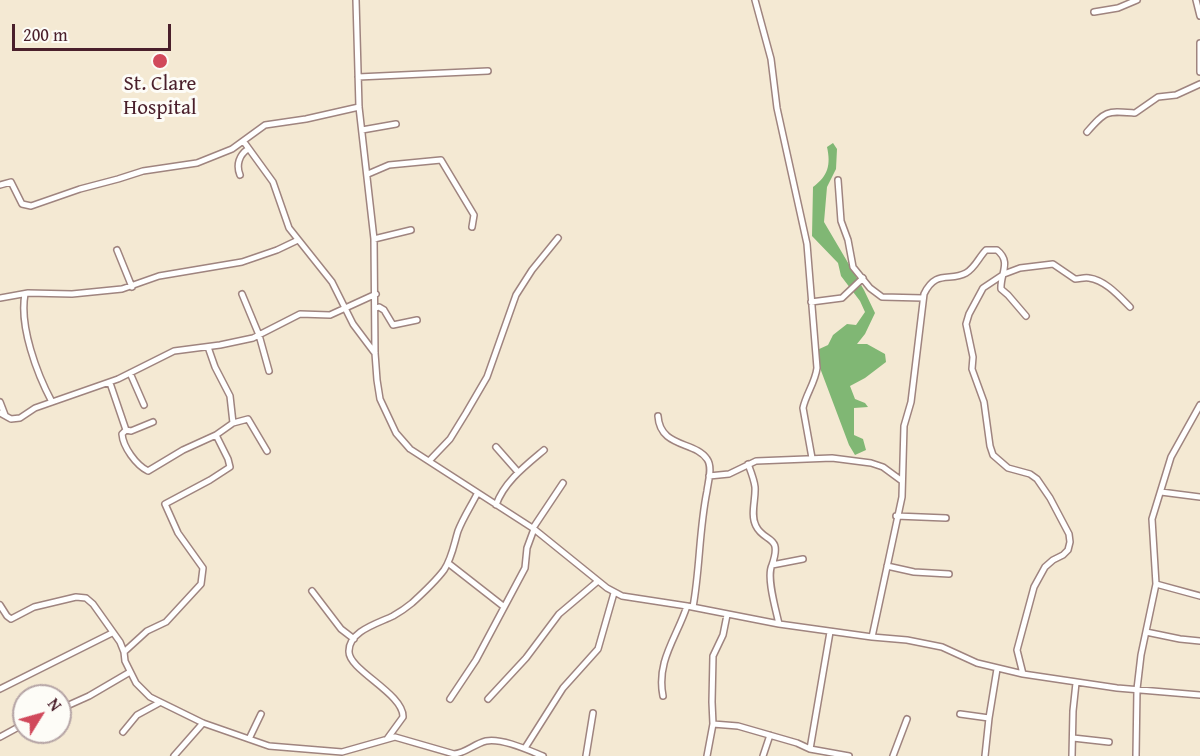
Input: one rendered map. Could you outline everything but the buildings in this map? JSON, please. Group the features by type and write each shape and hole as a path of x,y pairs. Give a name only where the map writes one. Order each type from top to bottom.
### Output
{"street":[{"path":"356,0 359,107 374,239 375,353 380,399 396,433 410,448 477,494 534,529 598,581 622,596 830,632 907,640 942,647 977,663 1023,674 1076,683 1200,695"},
{"path":"755,0 771,59 777,108 807,244 817,368 813,385 804,401 803,408 812,458"},
{"path":"1094,12 1118,8 1137,0"},
{"path":"1196,0 1200,16"},
{"path":"1200,43 1200,72"},
{"path":"358,77 488,71"},
{"path":"1087,132 1105,114 1113,111 1135,113 1158,97 1176,95 1200,84"},
{"path":"0,185 11,182 22,204 31,206 142,171 197,163 232,149 266,125 359,107"},
{"path":"362,130 396,124"},
{"path":"244,142 273,182 290,228 332,282 353,324 375,353"},
{"path":"240,176 238,170 240,159 248,149"},
{"path":"368,174 389,165 441,160 474,215 472,227"},
{"path":"838,180 841,221 848,240 853,267 874,293 882,297 922,298"},
{"path":"374,239 411,230"},
{"path":"429,461 450,439 487,377 516,295 532,270 558,238"},
{"path":"0,298 25,294 72,294 114,290 159,276 243,262 298,240"},
{"path":"117,250 132,286"},
{"path":"872,638 896,516 902,497 904,426 911,402 922,298 934,280 968,272 986,250 997,250 1003,255 1005,266 1001,289 1026,316"},
{"path":"1023,674 1017,651 1034,587 1045,567 1068,550 1069,534 1037,479 1030,474 1003,465 993,455 984,402 972,369 973,357 966,324 983,288 1004,274 1020,268 1053,264 1075,279 1086,277 1098,280 1130,307"},
{"path":"811,302 842,298 863,278"},
{"path":"25,294 24,311 31,348 40,377 52,402"},
{"path":"242,294 259,336 268,371"},
{"path":"0,402 3,414 11,419 20,418 34,408 110,383 174,351 208,347 259,336 300,314 330,315 376,294"},
{"path":"376,308 384,310 393,325 417,320"},
{"path":"208,347 215,368 230,396 233,423"},
{"path":"130,373 144,405"},
{"path":"110,383 126,430"},
{"path":"1136,756 1137,689 1156,584 1156,564 1151,530 1153,512 1171,457 1200,405"},
{"path":"658,416 658,424 665,435 706,457 710,463 710,476 700,525 690,606 662,667 660,679 663,696"},
{"path":"126,430 122,434 123,441 139,465 148,471 183,450 216,435 233,423 248,419 267,451"},
{"path":"126,430 131,431 153,422"},
{"path":"124,652 147,631 166,622 201,584 202,568 178,533 165,504 230,467 216,435"},
{"path":"496,447 518,472"},
{"path":"496,505 501,494 518,472 544,450"},
{"path":"710,476 729,474 762,460 839,458 883,467 902,482"},
{"path":"748,464 754,481 755,525 774,545 776,554 770,570 770,578 779,624"},
{"path":"450,699 476,660 525,568 527,548 534,529 563,483"},
{"path":"1161,492 1200,497"},
{"path":"387,739 403,714 402,709 383,687 354,663 348,653 349,649 354,639 370,625 406,608 434,582 448,563 458,530 477,494"},
{"path":"896,516 946,518"},
{"path":"772,565 803,559"},
{"path":"448,563 503,606"},
{"path":"887,566 915,572 949,574"},
{"path":"488,699 526,658 560,614 598,581"},
{"path":"1156,584 1200,596"},
{"path":"312,591 341,629 354,639"},
{"path":"525,748 563,688 598,649 614,593"},
{"path":"0,605 11,618 34,607 76,597 86,598 93,604 124,652 130,672 142,690 159,703 203,723 249,739 280,747 342,752 387,739 402,738 461,755 477,744 492,741 525,748 534,754 543,756"},
{"path":"706,756 713,724 713,656 723,635 728,615"},
{"path":"810,749 830,632"},
{"path":"1146,632 1200,641"},
{"path":"0,689 112,633"},
{"path":"985,756 988,718 998,669"},
{"path":"72,703 112,684 130,672"},
{"path":"1072,756 1076,683"},
{"path":"123,732 137,715 159,703"},
{"path":"586,756 593,712"},
{"path":"249,739 261,714"},
{"path":"960,714 988,718"},
{"path":"893,756 907,719"},
{"path":"174,756 203,723"},
{"path":"713,724 738,726 810,749 849,756"},
{"path":"763,756 770,735"},
{"path":"1073,738 1109,742"}],"green space":[{"path":"833,143 837,149 836,169 827,187 824,222 875,313 865,334 857,344 867,344 885,354 886,362 850,386 855,399 865,403 868,407 854,408 854,435 863,439 866,450 855,455 849,445 817,360 817,350 828,345 833,335 847,324 856,325 865,312 860,301 841,276 838,263 812,236 813,187 822,179 827,170 829,159 827,147"}],"place":[{"name":"St. Clare Hospital","path":"160,61"}]}
